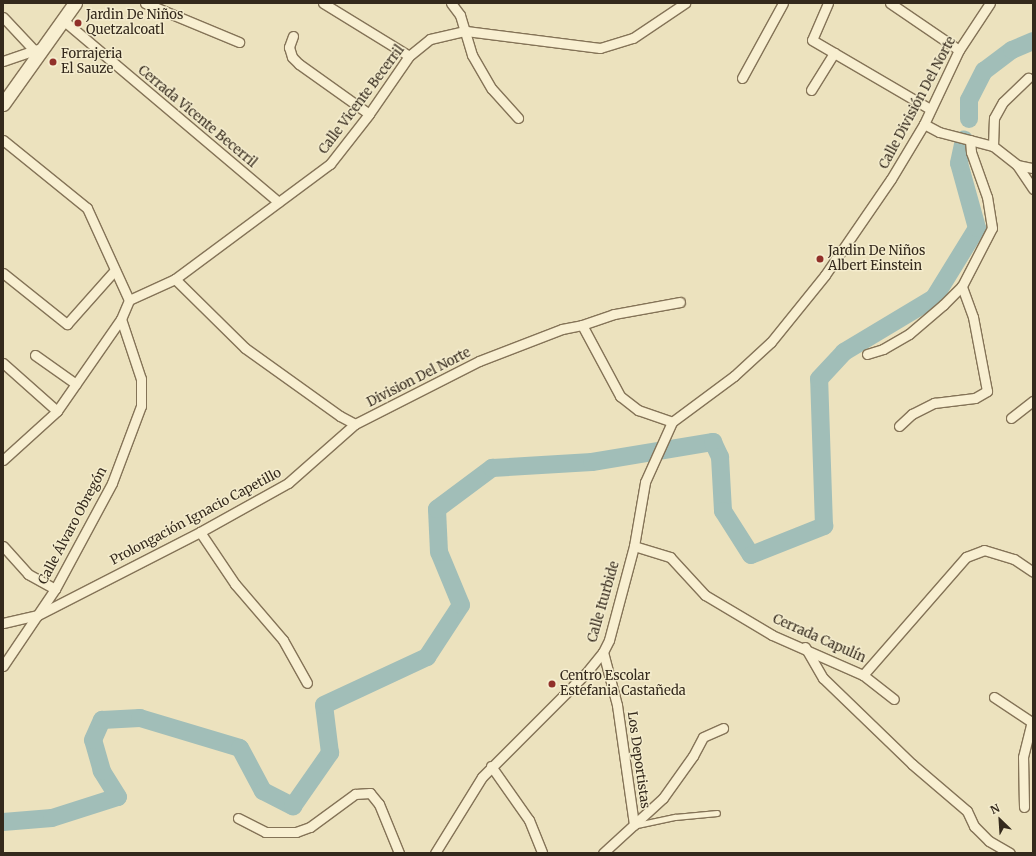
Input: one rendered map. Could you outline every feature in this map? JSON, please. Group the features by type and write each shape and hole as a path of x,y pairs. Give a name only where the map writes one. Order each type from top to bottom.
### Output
{"main road":[{"path":"3,104 38,49 63,20 75,3"}],"street":[{"path":"145,3 239,42"},
{"path":"323,3 409,56"},
{"path":"452,3 460,15 466,30 472,55 492,89 518,118"},
{"name":"Calle Vicente Becerril","path":"175,279 330,164 369,114 409,56 430,39 466,30 600,48 634,38 684,3"},
{"path":"742,78 783,3"},
{"path":"828,3 812,40 930,109"},
{"path":"890,3 959,50"},
{"name":"Calle División Del Norte","path":"670,425 734,376 770,342 825,275 892,179 924,124 959,50 990,3"},
{"path":"3,17 38,49 3,61"},
{"name":"Cerrada Vicente Becerril","path":"63,20 278,202"},
{"path":"294,36 290,46 292,57 299,64 369,114"},
{"path":"811,90 834,54"},
{"path":"993,146 994,118 1003,102 1028,78"},
{"path":"924,124 939,132 993,146 1017,165 1033,189"},
{"path":"3,140 87,208 114,271 129,300"},
{"path":"867,354 883,349 909,334 962,286 992,228 987,197 971,152 970,140"},
{"path":"1017,165 1033,168"},
{"path":"3,273 67,324 114,271"},
{"path":"3,460 57,411 121,319 129,300 175,279 245,348 340,416 355,424"},
{"path":"899,426 912,414 934,403 975,398 987,391 973,316 962,286"},
{"name":"Division Del Norte","path":"355,424 479,361 562,329 582,326 614,314 680,302"},
{"name":"Calle Álvaro Obregón","path":"3,666 55,589 112,483 141,406 140,379 121,319"},
{"path":"582,326 620,396 638,410 670,425"},
{"path":"35,355 76,384"},
{"path":"3,363 57,411"},
{"path":"1010,418 1033,401"},
{"name":"Prolongación Ignacio Capetillo","path":"38,615 200,532 288,483 355,424"},
{"name":"Calle Iturbide","path":"434,853 474,787 491,766 586,673 603,652 609,640 634,546 650,466 670,425"},
{"path":"200,532 235,584 283,640 307,683"},
{"path":"3,546 28,574 55,589"},
{"name":"Cerrada Capulín","path":"634,546 670,557 705,595 772,634 805,647 863,675 966,557 984,550 1014,559 1033,572"},
{"path":"3,623 38,615"},
{"path":"805,647 823,678 912,764 967,811 974,826 989,841 1010,853"},
{"name":"Los Deportistas","path":"603,652 617,705 634,825"},
{"path":"863,675 894,700"},
{"path":"994,697 1033,722 1025,741 1023,757 1024,807"},
{"path":"603,853 663,798 693,756 703,737 723,728"},
{"path":"491,766 529,820 542,853"},
{"path":"238,818 265,832 296,832 310,827 355,794 370,793 379,804 399,853"}],"lane":[{"path":"634,825 675,817 717,813"}],"waterway":[{"path":"969,119 969,100 984,71 1012,50 1033,41"},
{"path":"3,822 52,818 118,797 102,771 93,740 102,720 140,718 240,748 263,791 293,806 330,753 324,705 427,657 461,605 439,552 437,509 492,468 592,462 713,442 720,457 723,511 751,555 824,526 819,379 844,352 934,298 977,228 959,163 964,140"}],"place":[{"name":"Jardin De Niños Quetzalcoatl","path":"78,23"},
{"name":"Forrajeria El Sauze","path":"53,62"},
{"name":"Jardin De Niños Albert Einstein","path":"820,259"},
{"name":"Centro Escolar Estefania Castañeda","path":"552,684"}]}
